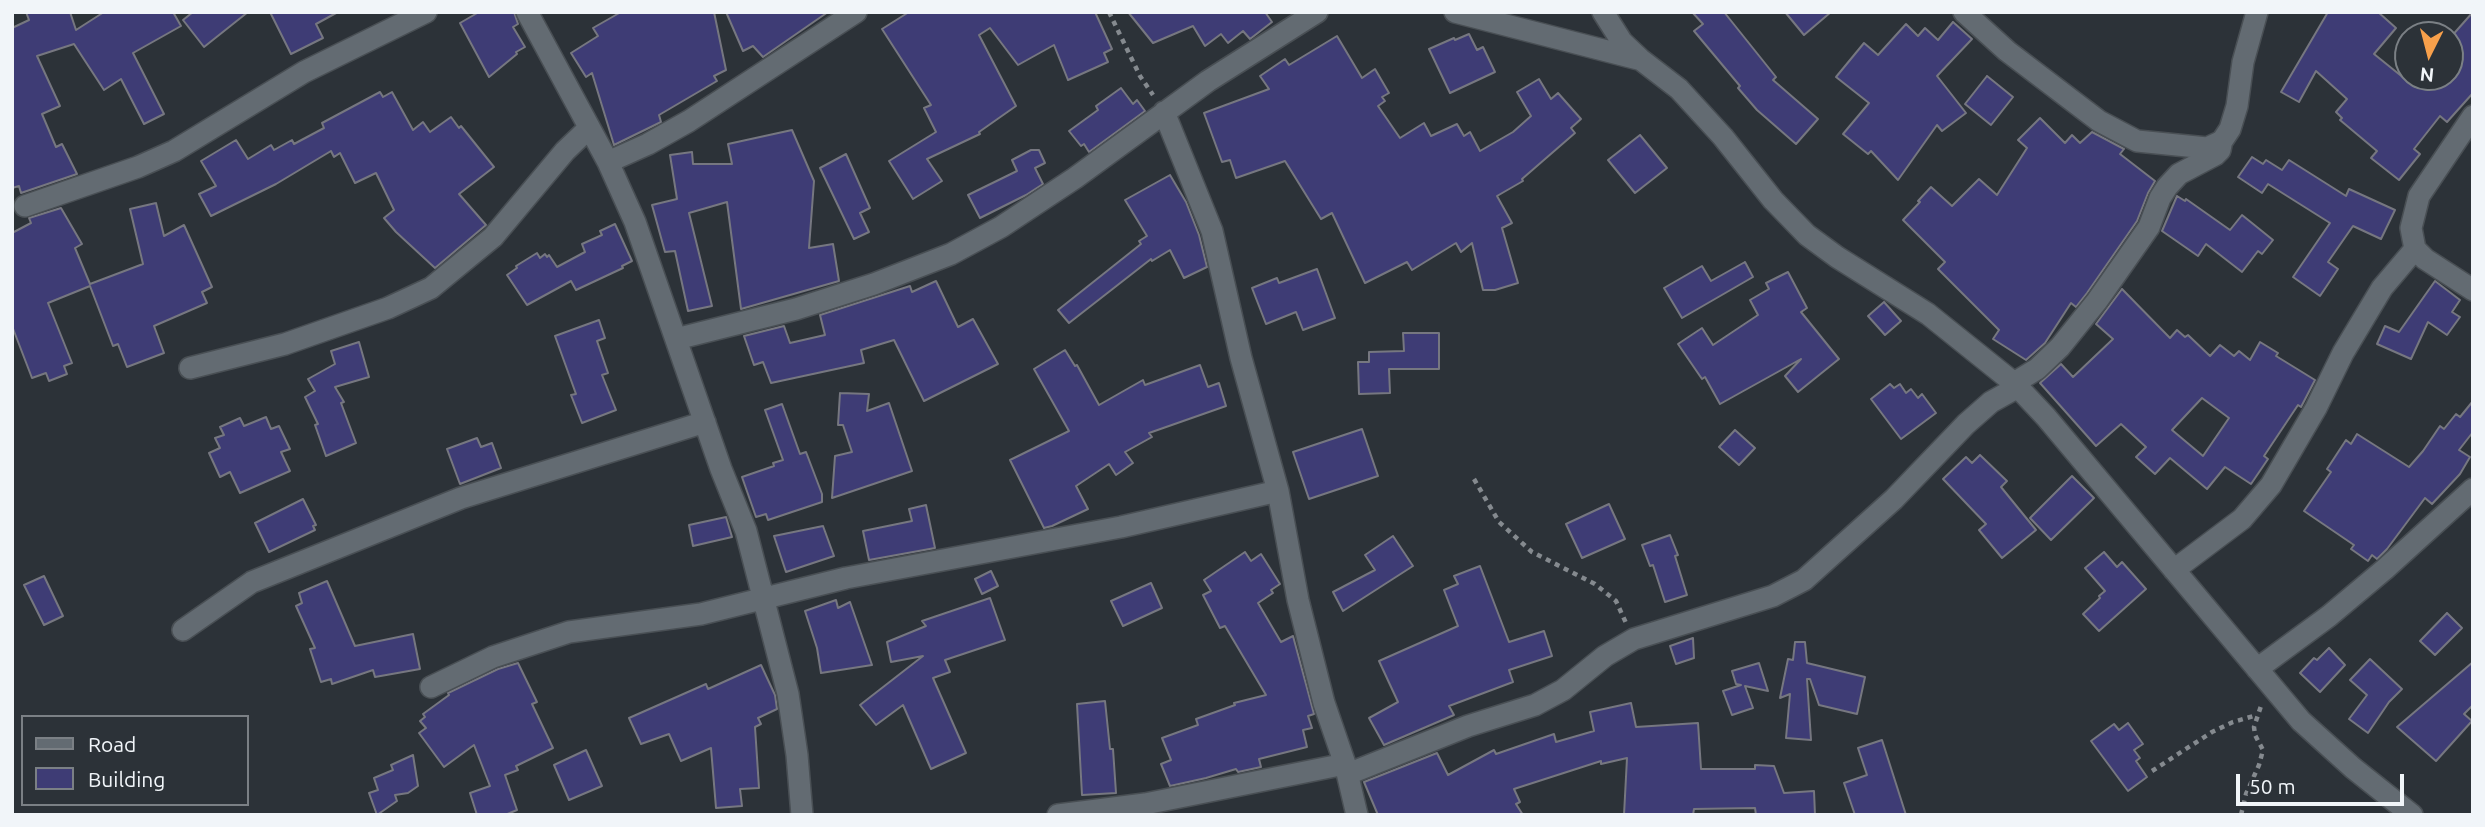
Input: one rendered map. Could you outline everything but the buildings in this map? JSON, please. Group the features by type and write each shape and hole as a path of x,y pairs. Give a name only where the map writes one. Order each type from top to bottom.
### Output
{"street":[{"path":"25,206 138,167 174,151 304,72 426,12"},
{"path":"527,12 608,162 635,222 721,470 746,531 788,694 802,815"},
{"path":"608,162 689,121 856,12"},
{"path":"676,339 796,309 874,284 951,254 1001,227 1075,178 1208,81 1317,12"},
{"path":"1455,12 1640,60"},
{"path":"1603,12 1622,42 1640,60 1679,89 1723,137 1780,208 1807,235 1928,314 2016,385 2301,722 2412,815"},
{"path":"1964,12 2007,51 2099,121 2137,141 2207,148 2222,141"},
{"path":"1058,815 1144,804 1347,769 1535,705 1563,690 1605,656 1634,639 1773,596 1804,580 1894,499 1966,424 2037,369 2060,347 2149,227 2167,187 2179,174 2220,150 2237,106 2243,62 2257,12"},
{"path":"1164,112 1212,231 1241,358 1278,491 1298,600 1324,703 1347,769 1357,815"},
{"path":"2473,116 2419,196 2411,228 2415,249 2425,259 2473,290"},
{"path":"190,368 285,344 388,308 431,288 493,237 565,151 588,129"},
{"path":"2174,570 2242,519 2271,485 2382,288 2415,249"},
{"path":"183,630 252,582 461,498 705,422"},
{"path":"2263,677 2473,489"},
{"path":"431,687 493,657 569,632 701,614 764,597 934,560 1121,527 1278,491"}],"path":[{"path":"1109,12 1140,76 1164,112"},
{"path":"1474,479 1499,522 1532,552 1595,584 1616,601 1634,639"},
{"path":"2241,815 2263,750 2254,727 2263,677"},
{"path":"2152,771 2212,732 2233,722 2258,715"}]}
